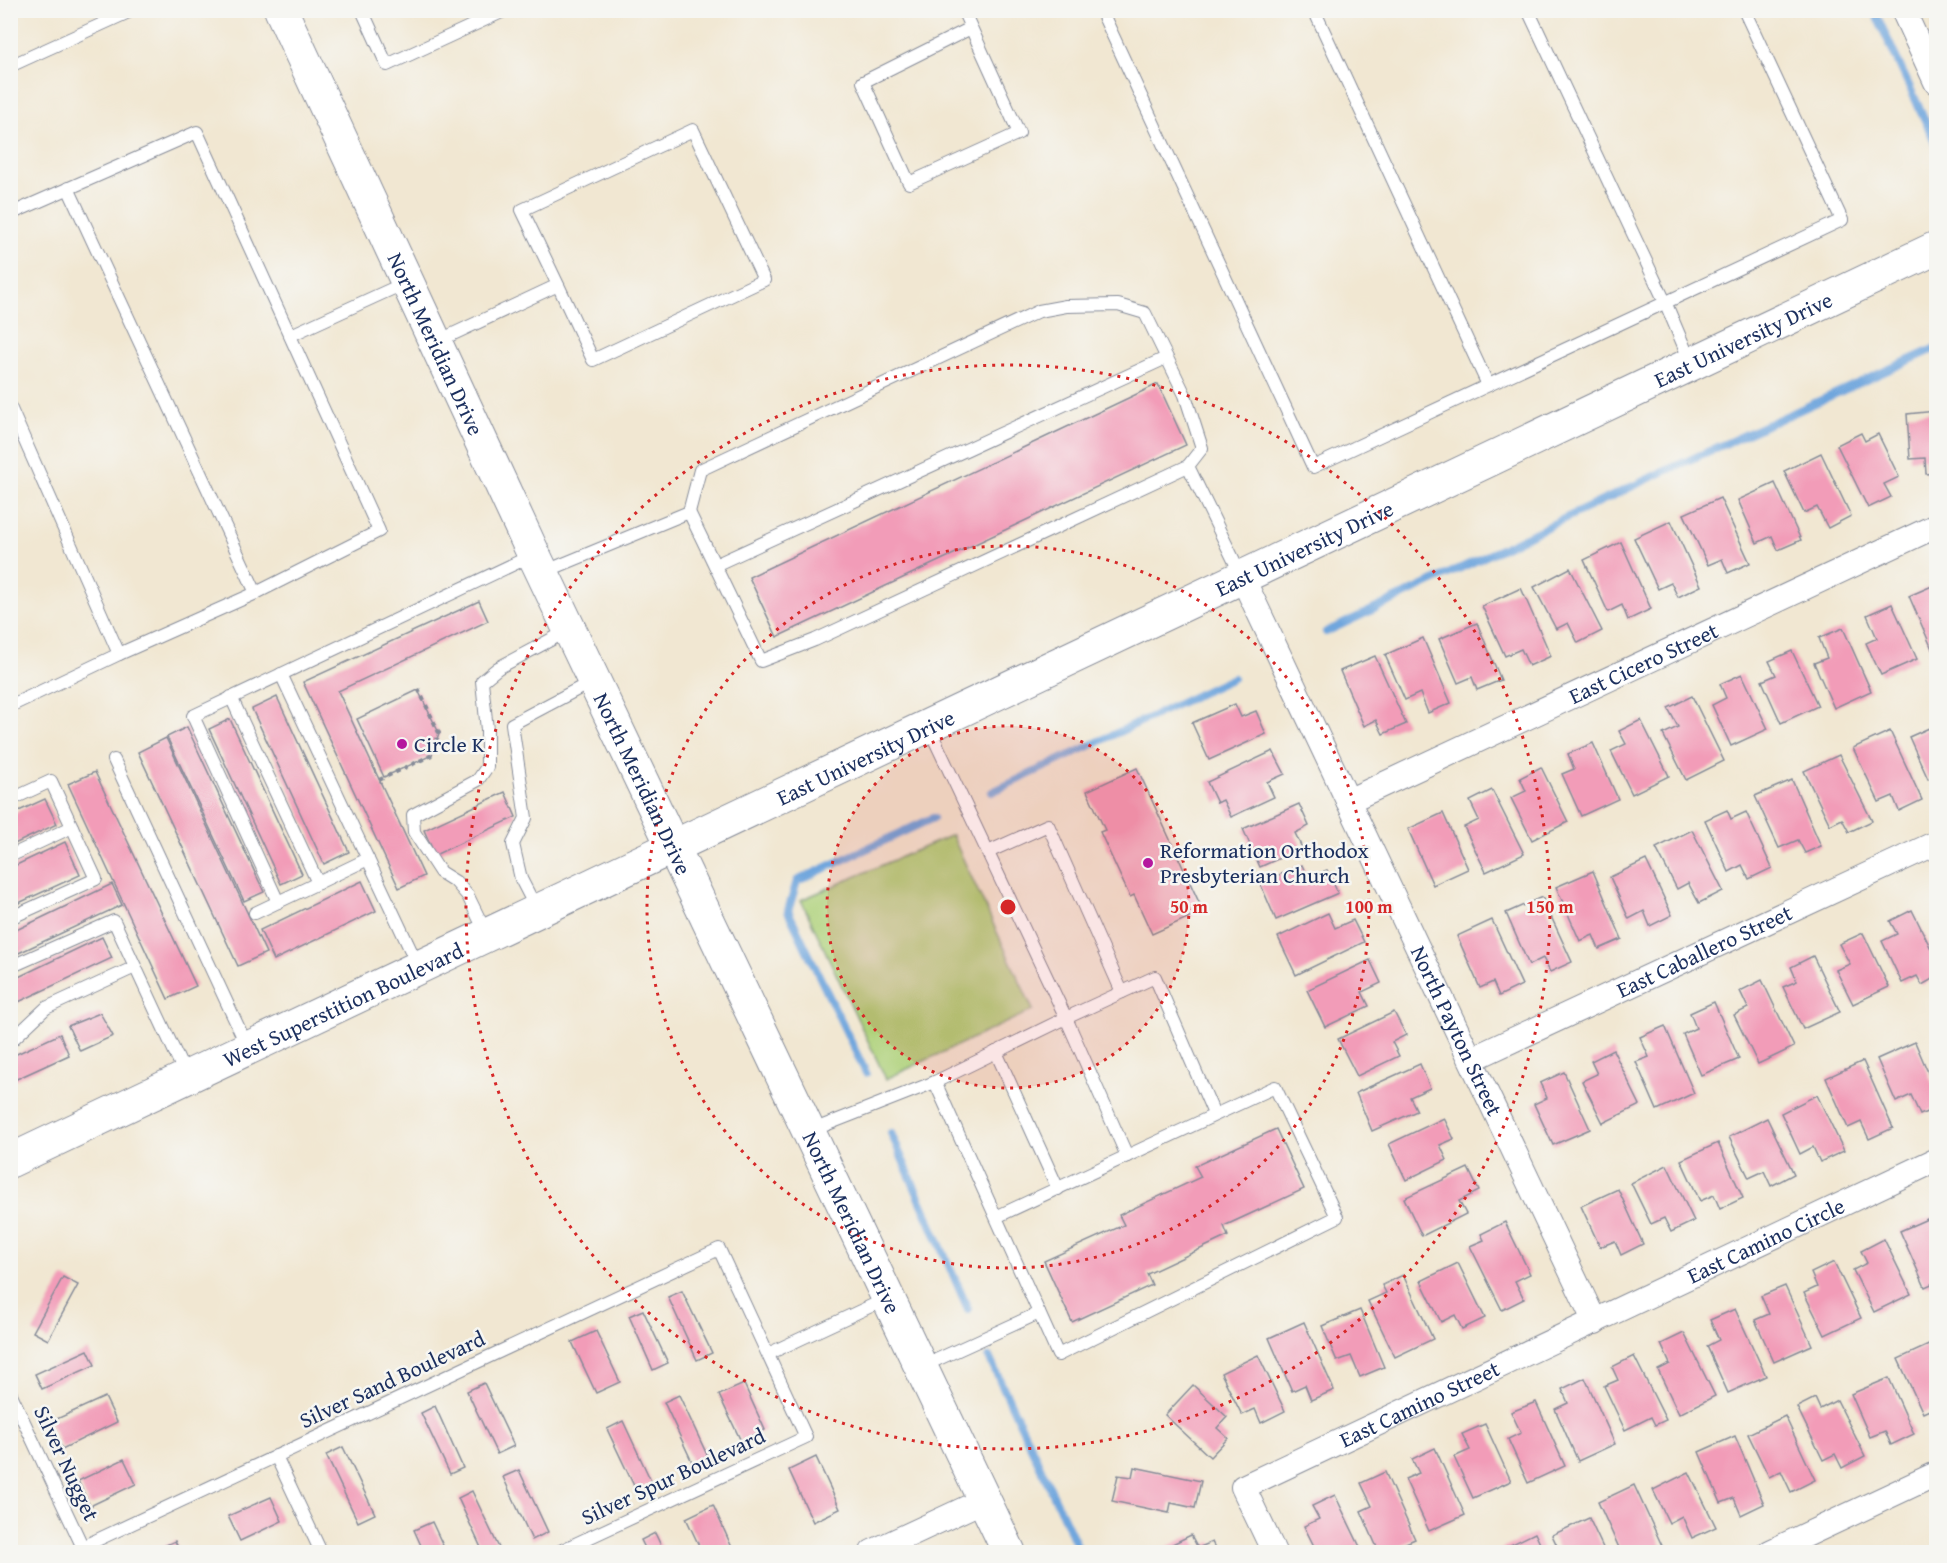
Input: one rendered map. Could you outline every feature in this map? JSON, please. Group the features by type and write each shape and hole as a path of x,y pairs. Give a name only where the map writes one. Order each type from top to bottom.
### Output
{"main road":[{"name":"North Meridian Drive","path":"281,10 538,563 1009,1552"},
{"name":"East University Drive","path":"675,848 1936,248"},
{"name":"West Superstition Boulevard","path":"10,1161 675,848"}],"street":[{"path":"1903,10 1936,82"},
{"name":"East Cicero Street","path":"1348,801 1936,526"},
{"name":"North Payton Street","path":"1242,577 1595,1322"},
{"name":"East Caballero Street","path":"1472,1059 1936,843"},
{"name":"East Camino Circle","path":"1595,1322 1936,1160"},
{"name":"East Camino Street","path":"1274,1552 1243,1487 1595,1322"},
{"path":"1770,1552 1936,1474"},
{"path":"872,1552 984,1500"}],"lane":[{"path":"10,66 133,10"},
{"path":"362,10 387,65 506,10"},
{"path":"963,10 1019,133 909,183 863,82 971,28"},
{"path":"1101,10 1313,467 1842,220 1744,10"},
{"path":"1314,10 1488,385"},
{"path":"1528,10 1692,364"},
{"path":"693,130 764,280 593,360 558,285 522,210 693,130"},
{"path":"10,214 196,132 379,531 256,593 10,706"},
{"path":"68,188 256,593"},
{"path":"291,335 407,281"},
{"path":"435,342 558,285"},
{"path":"1118,305 1145,313 1185,395 1202,448 1188,466 815,640 761,661 688,512 700,470 1039,310 1066,306 1118,305"},
{"path":"715,565 1166,358"},
{"path":"10,407 119,654"},
{"path":"1188,466 1242,577"},
{"path":"278,902 193,716 281,674 538,563 688,512"},
{"path":"488,937 468,896 456,882 440,872 414,832 413,815 478,780 487,767 487,730 482,681 498,668 570,629"},
{"path":"281,674 419,969"},
{"path":"539,914 520,879 513,844 526,818 512,724 594,681"},
{"path":"231,698 318,883"},
{"path":"928,727 1066,1018 1127,1156"},
{"path":"114,760 249,1049"},
{"path":"10,800 51,781 96,879 10,918"},
{"path":"988,852 1048,825 1122,992"},
{"path":"10,856 72,827"},
{"path":"255,913 368,859"},
{"path":"10,967 114,921 187,1078"},
{"path":"10,1042 46,1008 135,968"},
{"path":"809,1131 935,1082 1155,977 1214,1114"},
{"path":"996,1052 1058,1189"},
{"path":"935,1082 1058,1355 1337,1217 1275,1087 996,1217"},
{"name":"Silver Sand Boulevard","path":"83,1550 276,1456 719,1249 768,1354"},
{"path":"768,1354 888,1298"},
{"path":"921,1367 1039,1313"},
{"name":"Silver Spur Boulevard","path":"558,1552 806,1437 768,1354"},
{"name":"Silver Nugget","path":"10,1392 83,1550"},
{"path":"276,1456 321,1552"}],"path":[{"path":"379,780 432,755 439,733 417,686"}],"green space":[{"path":"952,835 1033,1010 886,1079 801,900"}],"building":[{"path":"1158,384 1186,445 777,637 749,577"},
{"path":"1936,411 1936,473 1926,474 1925,458 1910,459 1907,414"},
{"path":"1861,433 1865,441 1878,434 1899,477 1884,484 1891,497 1868,508 1837,445"},
{"path":"1821,453 1851,516 1828,528 1817,507 1804,513 1784,471"},
{"path":"1775,483 1801,540 1778,550 1772,536 1757,543 1738,500"},
{"path":"1720,498 1750,563 1728,573 1722,559 1708,565 1684,514"},
{"path":"1671,521 1701,586 1678,597 1671,583 1658,589 1634,538"},
{"path":"1621,542 1651,609 1628,620 1622,605 1608,612 1584,560"},
{"path":"1570,568 1602,631 1578,643 1568,623 1556,629 1534,587"},
{"path":"1932,586 1936,596 1936,658 1909,596"},
{"path":"1521,588 1551,656 1529,666 1521,649 1505,656 1482,606"},
{"path":"479,601 488,621 338,691 424,876 399,888 303,682"},
{"path":"1892,604 1917,659 1881,675 1866,643 1877,638 1867,615"},
{"path":"1477,623 1501,680 1477,690 1472,677 1458,683 1439,639"},
{"path":"1843,628 1871,691 1834,708 1814,663 1827,658 1819,638"},
{"path":"1423,638 1451,703 1428,713 1420,693 1405,700 1385,655"},
{"path":"1792,651 1818,706 1781,723 1762,681 1776,675 1769,661"},
{"path":"1375,656 1406,724 1383,734 1376,720 1364,726 1340,671"},
{"path":"1742,674 1768,729 1731,746 1712,705 1726,698 1720,684"},
{"name":"Circle K","path":"418,690 439,733 432,755 384,777 357,719"},
{"path":"1692,696 1724,761 1686,780 1663,734 1678,727 1668,708"},
{"path":"277,697 349,852 324,864 252,709"},
{"path":"1235,704 1241,717 1256,711 1266,734 1209,760 1192,723"},
{"path":"230,719 302,874 281,884 209,729"},
{"path":"1641,720 1669,776 1632,794 1611,751 1626,744 1619,731"},
{"path":"1936,725 1936,775 1928,779 1909,737"},
{"path":"187,727 264,892 244,901 167,737"},
{"path":"1890,731 1922,800 1899,811 1893,796 1879,802 1853,748"},
{"path":"166,738 266,953 238,966 138,752"},
{"path":"1593,743 1618,799 1581,816 1562,774 1574,769 1568,754"},
{"path":"1273,751 1285,774 1267,782 1274,797 1231,817 1223,800 1217,803 1207,782"},
{"path":"1839,755 1872,821 1849,832 1842,819 1830,825 1804,771"},
{"path":"1541,767 1568,822 1532,840 1511,798 1526,791 1520,778"},
{"name":"Reformation Orthodox Presbyterian Church","path":"1137,768 1203,911 1152,934 1134,895 1130,897 1100,832 1105,830 1087,791"},
{"path":"95,772 196,986 168,999 68,784"},
{"path":"1792,780 1821,846 1805,853 1798,840 1779,848 1755,796"},
{"path":"1492,790 1524,854 1486,872 1464,827 1479,820 1470,801"},
{"name":"Circle K","path":"505,792 516,817 435,855 424,830"},
{"path":"45,799 57,824 10,846 10,815"},
{"path":"1299,804 1309,826 1295,833 1302,848 1260,867 1243,829"},
{"path":"1727,810 1731,819 1746,812 1772,868 1749,879 1742,865 1729,872 1705,820"},
{"path":"1443,813 1468,869 1433,885 1408,829"},
{"path":"1692,830 1723,891 1699,903 1688,883 1677,889 1656,848"},
{"path":"65,842 80,875 10,907 10,868"},
{"path":"1646,860 1672,915 1650,926 1644,911 1629,919 1610,877"},
{"path":"1302,865 1308,878 1327,870 1338,893 1276,920 1260,883"},
{"path":"1593,871 1622,939 1599,949 1593,935 1580,941 1556,887"},
{"path":"362,881 376,911 274,960 260,930"},
{"path":"112,884 122,905 10,957 10,933"},
{"path":"1542,897 1572,962 1550,972 1543,958 1529,965 1506,913"},
{"path":"1912,910 1936,959 1936,977 1922,985 1917,976 1902,983 1882,941 1897,934 1890,921"},
{"path":"1328,913 1335,928 1353,920 1364,942 1296,975 1278,937"},
{"path":"1492,920 1522,985 1499,996 1493,982 1480,988 1457,936"},
{"path":"1863,933 1889,987 1853,1004 1836,970 1850,964 1839,944"},
{"path":"102,937 112,958 10,1006 10,981"},
{"path":"1813,956 1840,1012 1803,1029 1783,987 1797,981 1791,967"},
{"path":"1370,960 1381,983 1362,992 1369,1006 1325,1027 1307,990"},
{"path":"1762,980 1794,1047 1758,1064 1734,1015 1748,1008 1740,991"},
{"path":"1714,1002 1739,1059 1701,1075 1683,1034 1696,1028 1690,1013"},
{"path":"1394,1012 1406,1035 1392,1042 1399,1056 1357,1076 1338,1039"},
{"path":"100,1013 113,1036 80,1051 68,1026"},
{"path":"1665,1026 1694,1093 1657,1110 1636,1062 1649,1057 1640,1037"},
{"path":"60,1034 69,1055 10,1082 10,1057"},
{"path":"1915,1042 1936,1091 1936,1108 1920,1115 1911,1095 1896,1102 1877,1059"},
{"path":"1613,1050 1640,1105 1603,1123 1582,1081 1597,1074 1591,1061"},
{"path":"1863,1061 1893,1128 1869,1139 1861,1122 1848,1128 1826,1078"},
{"path":"1420,1064 1430,1088 1410,1097 1417,1111 1372,1131 1356,1093"},
{"path":"1564,1072 1590,1129 1553,1145 1534,1104 1547,1098 1540,1083"},
{"path":"1817,1095 1844,1151 1820,1162 1813,1147 1800,1154 1781,1113"},
{"path":"1444,1118 1454,1139 1440,1145 1447,1160 1406,1180 1389,1144"},
{"path":"1767,1118 1794,1174 1771,1186 1764,1171 1749,1178 1729,1137"},
{"path":"1276,1129 1304,1189 1224,1226 1228,1236 1147,1274 1152,1285 1072,1322 1044,1261 1124,1225 1119,1215 1201,1177 1195,1166"},
{"path":"1718,1143 1743,1198 1720,1209 1714,1195 1700,1201 1681,1160"},
{"path":"1667,1165 1694,1221 1671,1232 1664,1218 1651,1224 1631,1183"},
{"path":"1468,1168 1479,1191 1459,1201 1466,1214 1422,1236 1404,1198"},
{"path":"1618,1189 1643,1244 1621,1255 1615,1241 1600,1247 1581,1206"},
{"path":"1934,1216 1936,1220 1936,1282 1925,1287 1900,1231"},
{"path":"1505,1222 1530,1274 1515,1281 1524,1299 1502,1310 1470,1246 1484,1240 1481,1234"},
{"path":"1884,1239 1911,1294 1874,1312 1853,1270 1867,1263 1861,1251"},
{"path":"1834,1262 1861,1318 1825,1335 1804,1293 1817,1287 1811,1273"},
{"path":"1458,1263 1485,1318 1462,1329 1455,1315 1441,1322 1421,1281"},
{"path":"1403,1275 1433,1339 1395,1357 1368,1301 1386,1293 1382,1285"},
{"path":"63,1277 78,1285 48,1340 33,1332"},
{"path":"1785,1286 1812,1345 1774,1362 1755,1320 1769,1314 1761,1296"},
{"path":"682,1291 712,1353 697,1360 668,1297"},
{"path":"1735,1309 1766,1376 1728,1393 1707,1346 1719,1340 1710,1320"},
{"path":"643,1310 668,1363 653,1370 629,1316"},
{"path":"1360,1310 1384,1367 1360,1377 1351,1356 1337,1361 1322,1326"},
{"path":"1304,1322 1334,1390 1311,1400 1305,1385 1292,1391 1269,1338"},
{"path":"596,1331 620,1382 596,1393 572,1342"},
{"path":"1684,1333 1715,1396 1679,1414 1658,1370 1670,1364 1661,1344"},
{"path":"1933,1343 1936,1350 1936,1407 1923,1413 1898,1359"},
{"path":"88,1350 95,1365 42,1389 35,1374"},
{"path":"1258,1355 1285,1411 1261,1423 1255,1409 1242,1415 1221,1373"},
{"path":"1634,1356 1666,1420 1655,1425 1651,1417 1625,1430 1604,1386 1618,1380 1612,1367"},
{"path":"1585,1378 1615,1444 1578,1461 1555,1409 1568,1403 1562,1389"},
{"path":"1889,1378 1914,1434 1891,1445 1885,1431 1870,1437 1851,1394"},
{"path":"484,1383 514,1446 497,1454 467,1391"},
{"path":"744,1384 765,1430 741,1441 719,1395"},
{"path":"1193,1385 1227,1417 1217,1428 1228,1438 1210,1457 1165,1415"},
{"path":"679,1395 708,1457 693,1464 664,1402"},
{"path":"105,1397 117,1422 62,1449 50,1422"},
{"path":"1815,1398 1820,1409 1837,1400 1865,1456 1842,1468 1835,1454 1823,1460 1797,1407"},
{"path":"1536,1402 1565,1466 1528,1483 1508,1439 1521,1433 1511,1412"},
{"path":"435,1406 463,1468 450,1474 421,1413"},
{"path":"1785,1416 1815,1480 1791,1492 1781,1471 1769,1477 1748,1434"},
{"path":"623,1421 652,1483 636,1490 607,1429"},
{"path":"1485,1424 1511,1481 1473,1498 1454,1457 1470,1450 1462,1434"},
{"path":"1735,1436 1764,1504 1741,1515 1734,1498 1721,1503 1699,1452"},
{"path":"343,1447 375,1514 358,1522 326,1455"},
{"path":"1435,1448 1465,1515 1429,1531 1405,1479 1419,1473 1412,1459"},
{"path":"816,1457 840,1509 813,1522 789,1470"},
{"path":"124,1459 136,1484 90,1506 78,1481"},
{"path":"1134,1467 1201,1481 1195,1508 1171,1503 1169,1513 1112,1501 1118,1475 1132,1477"},
{"path":"519,1470 548,1532 532,1540 503,1477"},
{"path":"1385,1472 1415,1539 1385,1552 1379,1552 1361,1511 1372,1506 1361,1483"},
{"path":"1689,1472 1716,1527 1692,1538 1682,1516 1669,1523 1653,1490"},
{"path":"1634,1485 1664,1550 1638,1552 1636,1547 1621,1552 1598,1502"},
{"path":"472,1491 501,1552 483,1552 458,1498"},
{"path":"1335,1495 1362,1551 1317,1552 1304,1526 1319,1519 1312,1506"},
{"path":"271,1497 282,1521 240,1541 228,1516"},
{"path":"713,1505 734,1552 702,1552 686,1518"},
{"path":"1589,1518 1605,1552 1560,1552 1552,1535"},
{"path":"432,1522 446,1552 424,1552 414,1530"},
{"path":"655,1533 664,1552 647,1552 641,1540"},
{"path":"1535,1533 1544,1552 1498,1551"},
{"path":"1191,1535 1198,1548 1212,1542 1217,1552 1156,1552"},
{"path":"175,1541 180,1552 151,1552"}],"waterway":[{"path":"1874,10 1936,144"},
{"path":"1326,632 1652,477 1936,348"},
{"path":"992,792 1233,678"},
{"path":"866,1073 788,911 797,881 933,818"},
{"path":"891,1133 968,1309"},
{"path":"989,1357 1080,1552"}],"place":[{"name":"Circle K","path":"402,744"},
{"name":"Reformation Orthodox Presbyterian Church","path":"1148,863"}]}
